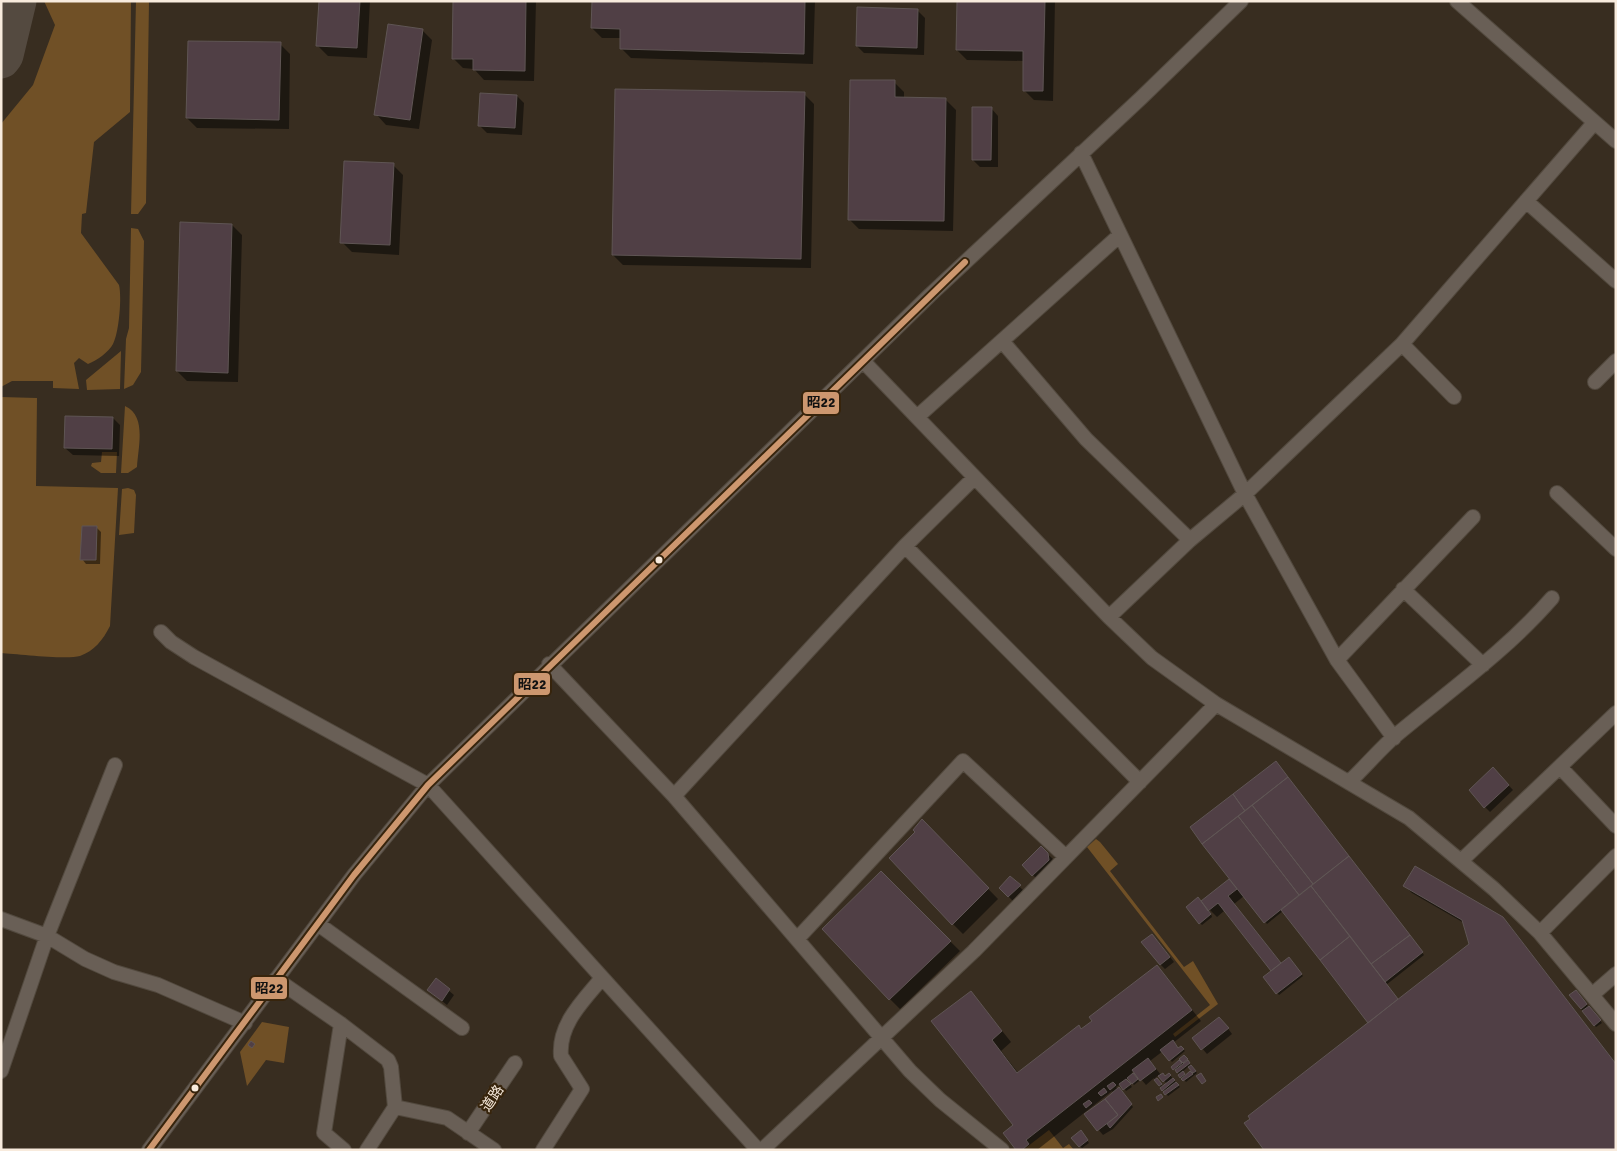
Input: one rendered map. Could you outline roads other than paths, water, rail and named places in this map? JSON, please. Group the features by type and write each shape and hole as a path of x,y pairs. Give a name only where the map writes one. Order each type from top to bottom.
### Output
{"street":[{"path":"149,1150 318,924 428,785 549,664 863,361 1241,1"},
{"path":"1457,1 1616,141"},
{"path":"1109,617 1190,540 1245,494 1402,344 1594,123"},
{"path":"1081,154 1245,494 1337,660 1394,738"},
{"path":"1526,200 1616,281"},
{"path":"917,417 1120,235"},
{"path":"1002,341 1086,439 1190,540"},
{"path":"1402,344 1454,397"},
{"path":"863,361 1109,617 1152,658 1216,704 1409,818 1494,889 1540,933 1593,994 1616,1024"},
{"path":"1595,382 1616,361"},
{"path":"674,796 905,546 974,478"},
{"path":"1557,494 1616,549"},
{"path":"1337,660 1473,517"},
{"path":"905,546 1140,782"},
{"path":"1403,590 1484,665"},
{"path":"1349,782 1394,738 1484,665 1532,622 1552,598"},
{"path":"160,632 171,642 194,657 428,785 760,1150 974,951 1216,704"},
{"path":"549,664 674,796 798,938 881,1039 940,1100 1002,1150"},
{"path":"1461,861 1616,713"},
{"path":"798,938 963,761 1066,857"},
{"path":"1,1071 47,936 115,765"},
{"path":"1560,767 1616,826"},
{"path":"1540,933 1616,856"},
{"path":"1,919 47,936 84,959 114,972 158,985 245,1023"},
{"path":"318,924 462,1028"},
{"path":"1593,994 1616,974"},
{"path":"543,1150 582,1089 561,1056 560,1050 570,1018 602,978"},
{"path":"276,979 341,1024 388,1060 395,1107 367,1150"},
{"path":"341,1024 324,1132 344,1150"},
{"name":"道路","path":"468,1132 515,1063"},
{"path":"395,1107 447,1118 494,1150"}]}
